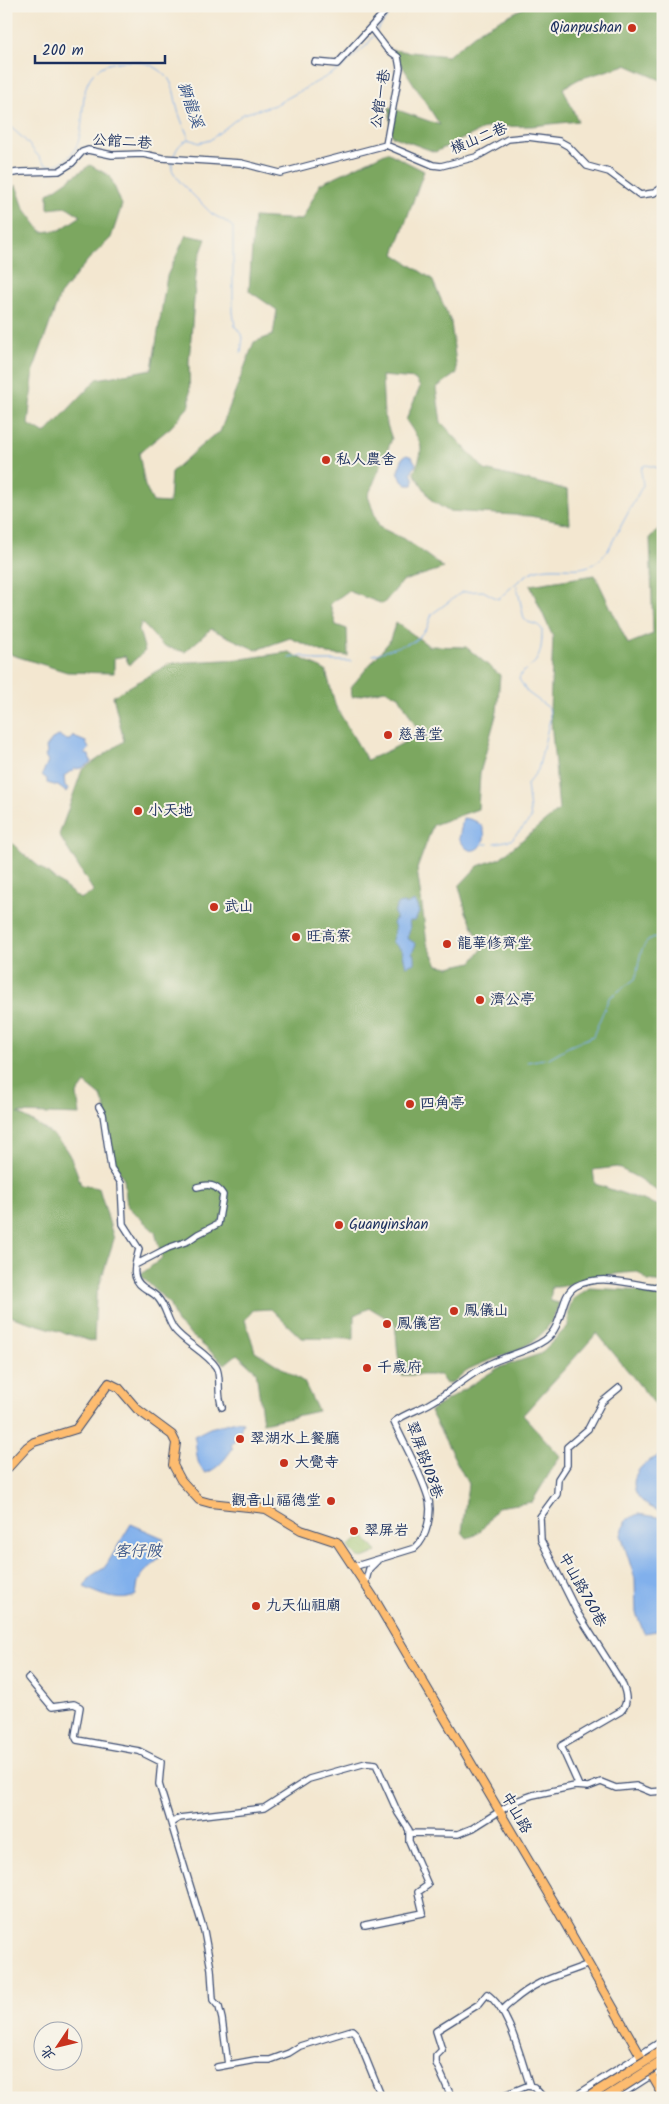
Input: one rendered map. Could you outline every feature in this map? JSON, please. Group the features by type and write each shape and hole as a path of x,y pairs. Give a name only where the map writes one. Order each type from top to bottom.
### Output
{"highway":[{"path":"587,2098 663,2050"},
{"path":"604,2098 663,2061"}],"main road":[{"name":"中山路","path":"6,1470 26,1447 34,1442 76,1429 109,1383 119,1388 137,1409 175,1438 176,1448 173,1465 181,1480 199,1500 266,1509 301,1530 334,1540 365,1584 500,1812 589,1964 663,2096"}],"street":[{"path":"315,62 337,64 374,32 390,6"},
{"name":"公館一巷","path":"374,32 387,49 398,57 400,68 386,145"},
{"name":"橫山二巷","path":"386,145 433,165 441,166 476,158 516,137 552,139 568,146 587,166 609,172 640,195 654,193 663,187"},
{"name":"公館二巷","path":"6,174 14,172 59,171 72,163 82,152 88,150 112,155 143,154 241,163 280,173 386,145"},
{"path":"99,1107 103,1114 111,1168 121,1183 124,1224 139,1249 134,1276 137,1282 157,1296 173,1328 215,1365 220,1374 218,1392 222,1407"},
{"path":"135,1265 168,1248 188,1241 218,1224 223,1195 207,1184 197,1187"},
{"name":"翠屏路108巷","path":"354,1567 415,1548 420,1543 428,1523 428,1498 394,1422 453,1390 470,1374 489,1364 531,1348 546,1339 556,1330 569,1291 577,1285 592,1281 610,1280 663,1288"},
{"name":"中山路760巷","path":"579,1786 561,1746 621,1711 625,1706 626,1695 619,1677 577,1612 550,1560 541,1540 539,1522 542,1513 556,1494 558,1479 566,1465 567,1447 588,1429 600,1405 619,1388"},
{"path":"365,1584 369,1569 378,1559"},
{"path":"28,1678 52,1707 74,1704 80,1707 76,1740 139,1751 160,1762 158,1779 204,1931 214,2000 219,2007 222,2019 228,2065"},
{"path":"171,1823 179,1818 264,1808 309,1779 370,1762 378,1766 398,1813 409,1833 409,1841 427,1882 426,1886 418,1892 424,1912 365,1925"},
{"path":"409,1833 458,1834 533,1795 601,1782 616,1788 636,1786 651,1792 663,1791"},
{"path":"502,2012 522,1992 542,1980 589,1964"},
{"path":"452,2098 436,2063 436,2056 442,2050 437,2030 479,2004 487,1994 502,2012 508,2024 530,2086 544,2098"},
{"path":"217,2067 255,2060 270,2060 300,2046 352,2030 356,2034 382,2098"},
{"path":"572,2098 663,2040"},
{"path":"604,2098 606,2091 663,2054"},
{"path":"616,2098 663,2068"},
{"path":"497,2098 530,2086"}],"green space":[{"path":"527,6 663,6 663,81 626,65 579,79 563,88 578,121 532,126 488,127 435,152 392,136 389,107 440,125 392,50 448,56 480,30"},
{"path":"387,152 424,171 394,254 432,279 451,322 457,373 436,388 441,422 485,470 568,490 570,524 530,516 448,511 432,501 414,473 420,456 421,445 406,420 420,387 415,379 382,376 384,416 392,439 368,496 379,527 406,540 444,568 403,581 383,604 348,591 330,604 336,625 347,629 348,656 328,654 290,638 256,650 211,629 185,652 163,646 141,622 139,630 145,651 129,665 125,656 114,658 114,673 67,672 12,655 6,650 6,198 16,185 24,208 42,232 60,230 81,216 67,207 48,209 48,194 90,165 110,176 122,205 111,238 88,260 60,295 34,368 28,424 45,434 97,379 152,369 167,276 186,235 206,239 197,263 189,362 190,405 171,427 139,453 145,486 153,502 169,503 171,472 210,438 220,432 254,342 273,335 277,310 249,291 254,217 302,220 320,184"},
{"path":"663,526 663,1195 638,1178 617,1167 593,1170 595,1184 663,1207 663,1283 648,1281 638,1272 599,1276 565,1286 552,1287 550,1301 559,1303 553,1319 545,1331 523,1347 469,1369 453,1382 446,1384 440,1375 402,1375 395,1323 370,1308 354,1315 354,1339 301,1338 271,1309 253,1310 245,1320 255,1351 304,1382 318,1411 263,1423 256,1371 237,1354 225,1364 177,1323 169,1303 140,1275 162,1258 155,1232 127,1206 124,1179 114,1163 105,1107 101,1096 85,1083 77,1094 80,1115 18,1113 59,1141 71,1158 81,1185 99,1188 114,1239 96,1296 94,1342 6,1315 6,837 22,853 80,899 94,892 59,835 82,770 124,741 113,696 171,663 241,659 289,652 326,671 336,707 367,760 420,734 399,696 385,690 352,697 351,687 389,642 396,622 429,646 466,647 500,675 497,712 480,773 478,809 433,825 417,869 427,943 438,965 449,967 472,962 483,948 466,912 459,886 478,866 500,858 559,810 550,709 553,637 530,585 595,575 628,644 653,634 650,537"},
{"path":"589,1288 663,1292 663,1414 597,1333 523,1415 560,1456 532,1502 497,1507 481,1530 467,1538 462,1532 468,1484 430,1411 498,1368 540,1354 568,1326 569,1309 573,1299"},
{"path":"364,1536 377,1552 361,1558 348,1546"}],"water":[{"path":"407,455 412,457 416,464 411,473 414,480 413,485 407,485 402,481 398,471 403,457"},
{"path":"73,735 86,742 89,749 85,754 89,755 91,762 82,768 74,769 73,772 71,771 64,776 65,786 68,788 66,792 58,786 47,783 47,779 42,775 48,761 45,756 47,753 46,748 52,739 59,736 70,740"},
{"path":"463,818 474,821 481,826 484,832 484,839 477,849 466,848 459,839"},
{"path":"415,901 419,912 415,921 409,921 410,929 407,938 416,944 412,953 415,957 415,963 406,966 402,950 392,942 395,927 393,924 396,917 394,913 398,904 404,903 406,905"},
{"path":"236,1421 243,1422 231,1446 233,1448 218,1466 206,1473 202,1470 198,1461 194,1436 210,1428"},
{"path":"663,1455 663,1512 650,1507 641,1500 636,1492 634,1483 636,1475 642,1467 651,1460"},
{"path":"638,1514 663,1518 663,1630 644,1633 636,1613 635,1579 621,1535 626,1520"},
{"name":"客仔陂","path":"131,1524 163,1538 161,1554 141,1576 136,1595 123,1599 103,1595 84,1587 91,1576 107,1564"}],"waterway":[{"name":"獅龍溪","path":"376,32 395,6"},
{"name":"獅龍溪","path":"6,123 24,139 45,164 52,165 63,161 72,153 78,143 87,83 93,74 101,67 110,63 136,61 156,68 168,78 189,139 199,143 210,140 243,114 275,105 340,69 367,45 374,35"},
{"path":"174,156 179,146 189,139"},
{"path":"172,162 172,170 180,182 212,214 233,227 233,312 235,326 243,337 241,353"},
{"path":"373,655 415,641 427,628 432,614 462,592 483,591 498,599 534,571 544,568 582,568 591,565 608,550 643,485 641,471 643,466 663,469"},
{"path":"495,843 511,840 531,819 527,784 538,770 550,719 549,708 527,692 519,679 522,673 533,664 539,655 542,630 541,627 524,619 517,586"},
{"path":"289,658 303,656 316,661 351,661"},
{"path":"483,844 488,844"},
{"path":"527,1062 549,1058 593,1036 609,998 635,979 644,945 654,937 663,941"}],"place":[{"name":"Qianpushan","path":"632,28"},
{"name":"私人農舍","path":"326,460"},
{"name":"慈善堂","path":"388,735"},
{"name":"小天地","path":"138,811"},
{"name":"武山","path":"214,907"},
{"name":"旺高寮","path":"296,937"},
{"name":"龍華修齊堂","path":"447,944"},
{"name":"濟公亭","path":"480,1000"},
{"name":"四角亭","path":"410,1104"},
{"name":"Guanyinshan","path":"339,1225"},
{"name":"鳳儀山","path":"454,1311"},
{"name":"鳳儀宮","path":"387,1324"},
{"name":"千歲府","path":"367,1368"},
{"name":"翠湖水上餐廳","path":"240,1439"},
{"name":"大覺寺","path":"284,1463"},
{"name":"觀音山福德堂","path":"331,1501"},
{"name":"翠屏岩","path":"354,1531"},
{"name":"九天仙祖廟","path":"256,1606"}]}
